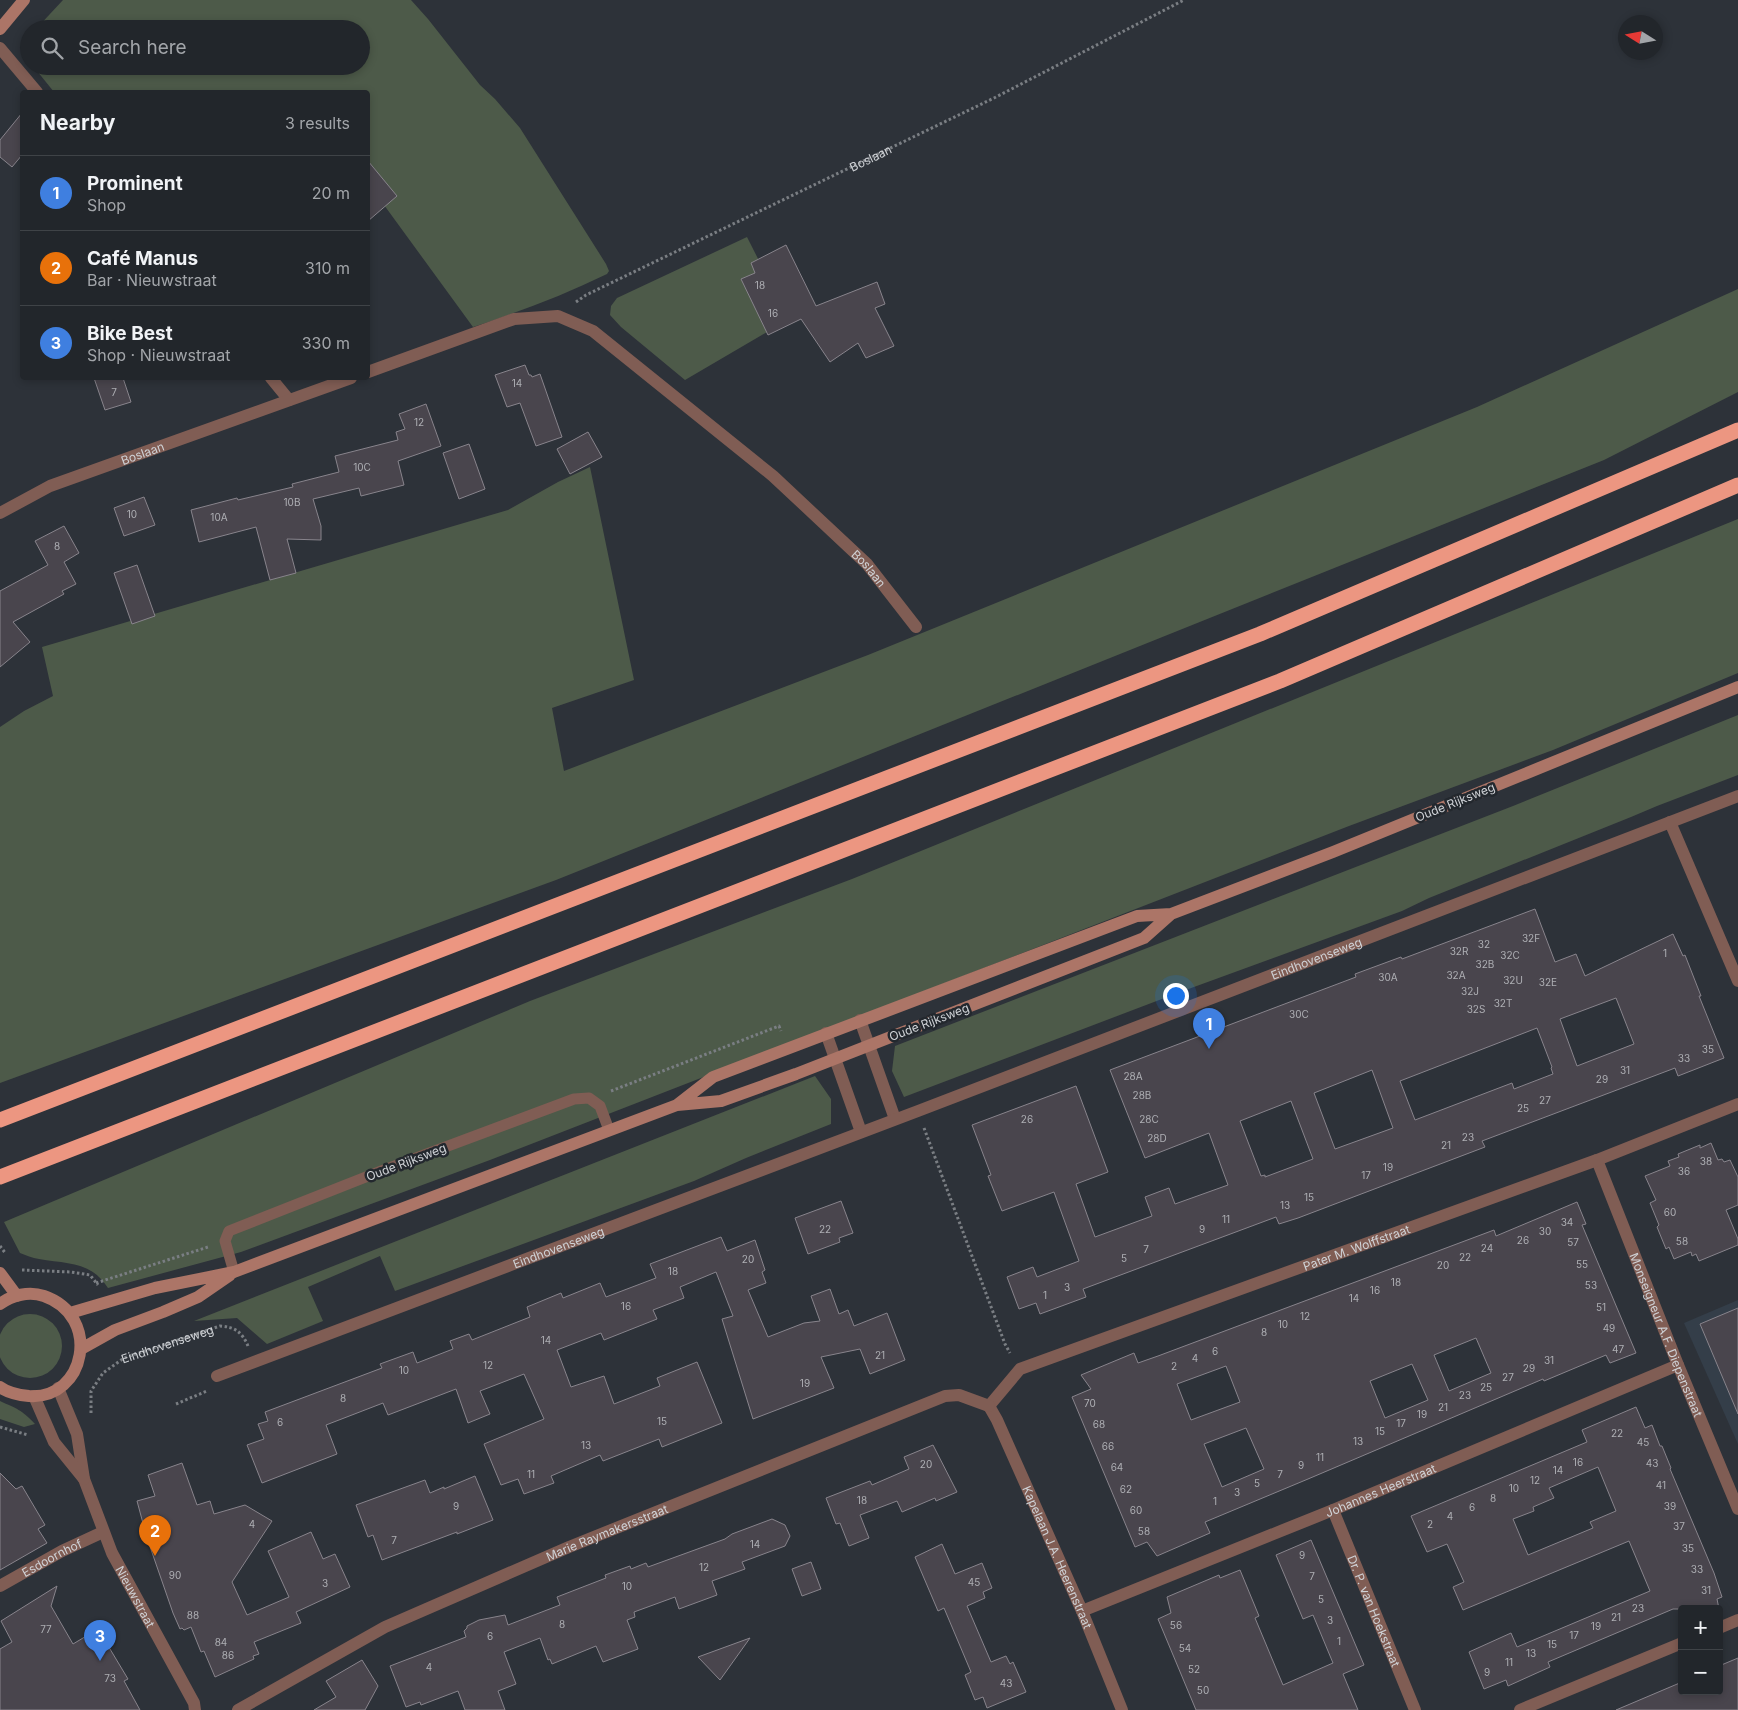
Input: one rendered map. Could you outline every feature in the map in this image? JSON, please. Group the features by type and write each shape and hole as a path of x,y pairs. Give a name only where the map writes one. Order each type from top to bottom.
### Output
{"highway":[{"path":"0,1120 1260,634 1738,430"},
{"path":"0,1177 1280,681 1738,485"}],"main road":[{"path":"0,29 24,0"},
{"name":"Oude Rijksweg","path":"677,1105 713,1077 1137,916 1171,914 1332,852 1738,687"},
{"name":"Oude Rijksweg","path":"70,1313 155,1288 234,1272 677,1105 721,1102 1144,938 1171,914"},
{"name":"Oude Rijksweg","path":"81,1349 115,1330 198,1297 234,1272"},
{"path":"0,1273 17,1296"},
{"path":"0,1304 17,1296 34,1295 52,1299 70,1313 79,1330 81,1349 79,1361 74,1371 58,1388 47,1394 34,1396 18,1395 0,1387"}],"street":[{"path":"0,48 20,72"},
{"path":"23,75 35,90"},
{"name":"Boslaan","path":"370,371 514,318 558,316 593,331 773,476 868,564 916,627"},
{"path":"273,380 289,400"},
{"name":"Boslaan","path":"0,513 50,486 345,380"},
{"name":"Eindhovenseweg","path":"217,1376 918,1111 1738,796"},
{"path":"1670,822 1738,981"},
{"path":"860,1020 896,1119"},
{"path":"826,1033 861,1132"},
{"name":"Pater M. Wolffstraat","path":"1020,1369 1597,1160 1738,1104"},
{"name":"Monseigneur A.F. Diepenstraat","path":"1597,1160 1678,1365 1738,1509"},
{"name":"Johannes Heerstraat","path":"1082,1612 1333,1510 1678,1365"},
{"path":"989,1406 1020,1369"},
{"name":"Nieuwstraat","path":"58,1388 77,1434 84,1479 103,1532 112,1553 194,1703 195,1710"},
{"name":"Marie Raymakersstraat","path":"238,1710 385,1627 569,1547 945,1396 958,1395 989,1406"},
{"name":"Nieuwstraat","path":"34,1396 54,1442 84,1479"},
{"name":"Kapelaan J.A. Heerenstraat","path":"989,1406 1082,1612 1122,1710"},
{"name":"Dr. P. van Hoekstraat","path":"1333,1510 1415,1710"},
{"name":"Esdoornhof","path":"0,1586 62,1551 103,1532"},
{"path":"1723,1626 1738,1620"},
{"path":"1520,1710 1678,1645"}],"lane":[{"name":"Oude Rijksweg","path":"225,1241 229,1231 381,1171 574,1099 589,1098 600,1106 609,1130"},
{"path":"225,1241 234,1272"}],"path":[{"name":"Boslaan","path":"558,316 586,295 994,98 1184,0"},
{"path":"918,1111 1005,1344 1020,1369"},
{"path":"96,1282 225,1241"},
{"path":"0,1246 6,1255"},
{"name":"Eindhovenseweg","path":"90,1410 91,1391 103,1373 124,1358 220,1326 231,1326 241,1332 255,1362"},
{"path":"176,1404 216,1388 217,1376"},
{"path":"0,1427 28,1435"}],"shaded area":[{"path":"1738,1300 1738,1444 1684,1323"}],"green space":[{"path":"63,0 411,0 480,85 520,128 609,271 607,274 591,282 558,296 473,327 370,186 370,90 52,90 40,75 370,75 370,20 44,20"},
{"path":"747,237 790,322 767,332 685,380 621,327 610,315 611,306 617,298"},
{"path":"1738,289 1738,392 1604,460 556,880 0,1083 0,727 24,711 53,696 42,647 508,510 558,482 590,467 634,680 552,708 564,771 868,655 1477,407"},
{"path":"1738,519 1738,673 1553,750 1349,826 490,1160 241,1252 108,1288 101,1279 86,1268 69,1263 36,1259 20,1253 4,1222 530,1001 852,879"},
{"path":"1738,715 1738,775 1429,898 1402,911 1183,991 904,1097 892,1071 895,1046 1513,806"},
{"path":"815,1076 831,1099 831,1124 694,1181 395,1291 380,1256 308,1287 323,1321 267,1344 237,1318 194,1321"},
{"path":"24,1315 36,1315 53,1323 61,1340 61,1352 53,1369 36,1377 24,1377 7,1369 -1,1352 -1,1340 7,1323"},
{"path":"0,1401 22,1412 35,1424 24,1427 0,1419"}],"building":[{"path":"20,115 20,157 12,167 0,157 0,140"},
{"path":"370,163 397,196 370,219"},
{"path":"786,245 816,306 877,282 885,304 875,308 894,346 866,358 858,343 830,362 801,319 768,335 741,279 755,273 751,263"},
{"path":"525,365 529,375 532,377 540,374 562,437 536,446 520,403 507,407 495,375"},
{"path":"95,380 124,380 131,402 105,410"},
{"path":"426,404 441,446 398,461 404,485 361,496 359,488 313,499 321,526 321,540 287,539 296,573 270,580 256,527 199,542 191,510 237,498 238,500 293,487 292,484 339,472 335,456 398,440 396,432 405,429 399,414"},
{"path":"588,432 602,457 570,474 557,449"},
{"path":"469,444 485,489 459,499 443,453"},
{"path":"144,497 155,525 124,536 114,508"},
{"path":"64,526 79,553 64,562 76,584 62,591 64,594 13,622 30,642 0,667 0,591 48,565 35,541"},
{"path":"137,565 155,616 132,624 114,573"},
{"path":"1535,909 1555,962 1576,954 1585,976 1673,934 1683,956 1685,955 1724,1058 1678,1076 1675,1068 1482,1141 1485,1147 1298,1218 1279,1224 1276,1217 1083,1289 1086,1297 1040,1314 1036,1303 1019,1309 1007,1277 1033,1267 1037,1277 1079,1261 1054,1192 1002,1211 988,1176 991,1175 972,1125 1076,1086 1108,1172 1076,1184 1095,1237 1152,1216 1145,1197 1169,1188 1175,1204 1228,1185 1209,1133 1145,1158 1110,1070 1356,977 1355,974 1401,957 1402,959","holes":["1616,998 1634,1044 1577,1066 1560,1019","1537,1028 1553,1074 1514,1089 1512,1083 1415,1120 1400,1081","1372,1070 1393,1128 1335,1149 1314,1093","1291,1101 1313,1159 1265,1177 1265,1175 1261,1176 1240,1121"]},
{"path":"1711,1143 1718,1160 1722,1159 1724,1162 1730,1160 1738,1177 1738,1205 1726,1210 1738,1239 1738,1245 1699,1261 1696,1254 1692,1256 1691,1252 1674,1259 1669,1247 1666,1249 1657,1227 1659,1225 1650,1203 1656,1200 1645,1176 1670,1166 1668,1161 1679,1157 1678,1154 1700,1145 1700,1148"},
{"path":"841,1201 853,1233 839,1238 840,1242 808,1254 795,1218"},
{"path":"1577,1202 1586,1224 1582,1225 1636,1353 1610,1363 1606,1355 1544,1381 1543,1379 1205,1522 1210,1533 1157,1556 1147,1542 1135,1547 1072,1397 1091,1389 1081,1375 1134,1353 1138,1363 1494,1230 1496,1236","holes":["1476,1338 1491,1373 1449,1391 1434,1355","1412,1364 1428,1400 1385,1418 1370,1381","1226,1366 1240,1402 1191,1420 1177,1384","1246,1428 1264,1469 1222,1487 1204,1444"]},
{"path":"721,1237 727,1251 755,1240 765,1270 762,1272 766,1283 748,1290 768,1337 804,1323 820,1321 811,1296 830,1289 839,1314 848,1310 854,1326 887,1313 905,1360 870,1374 860,1349 821,1357 834,1388 753,1419 722,1319 733,1316 716,1272 680,1287 684,1298 653,1310 657,1319 604,1340 601,1333 557,1350 571,1387 604,1376 614,1404 660,1386 657,1378 697,1362 722,1423 662,1447 659,1439 603,1461 600,1455 551,1476 554,1483 524,1494 518,1479 501,1485 484,1444 544,1419 524,1374 480,1391 490,1414 468,1423 456,1389 388,1415 383,1403 326,1425 337,1454 262,1483 247,1445 264,1439 258,1424 268,1421 265,1412 382,1368 380,1364 413,1352 417,1363 453,1349 450,1341 469,1334 472,1340 530,1317 527,1307 561,1293 563,1298 600,1283 606,1297 656,1278 650,1264"},
{"path":"1738,1308 1738,1414 1700,1324"},
{"path":"1636,1407 1645,1428 1652,1425 1714,1573 1722,1597 1717,1599 1718,1605 1678,1605 1678,1609 1673,1609 1548,1662 1550,1667 1508,1686 1506,1680 1484,1689 1469,1652 1511,1633 1517,1647 1650,1591 1629,1541 1463,1610 1453,1587 1464,1582 1447,1544 1427,1552 1411,1516 1587,1442 1582,1430","holes":["1598,1467 1616,1511 1590,1522 1593,1528 1528,1555 1513,1519 1534,1511 1533,1507 1554,1498 1549,1488"]},
{"path":"933,1445 957,1492 936,1501 935,1498 902,1512 897,1501 860,1515 869,1538 849,1546 840,1523 836,1524 826,1498 870,1481 872,1485 909,1469 904,1457"},
{"path":"182,1463 197,1505 210,1501 214,1514 245,1505 272,1521 232,1582 247,1615 289,1597 268,1551 311,1532 323,1559 335,1554 350,1587 296,1612 301,1623 254,1642 259,1654 253,1656 254,1659 215,1677 204,1651 201,1652 191,1627 184,1630 180,1629 147,1538 137,1501 155,1496 148,1475"},
{"path":"0,1473 16,1489 22,1486 45,1525 38,1529 47,1543 0,1570"},
{"path":"475,1476 493,1520 382,1560 373,1535 368,1537 356,1505 425,1480 430,1493"},
{"path":"772,1519 785,1525 790,1536 785,1546 742,1562 745,1569 712,1581 717,1595 679,1609 675,1597 634,1612 635,1617 627,1620 638,1649 603,1662 596,1646 552,1664 550,1659 548,1660 540,1638 504,1652 516,1684 498,1691 505,1710 465,1710 458,1691 421,1705 420,1702 406,1707 390,1666 466,1637 464,1631 467,1626 479,1620 505,1615 508,1625 560,1605 557,1597 606,1578 605,1575 630,1566 631,1569 646,1563 648,1567 725,1539 732,1534"},
{"path":"1311,1540 1364,1665 1343,1674 1358,1710 1196,1710 1158,1619 1171,1613 1167,1597 1219,1575 1220,1578 1240,1570 1259,1616 1255,1618 1283,1685 1333,1663 1313,1615 1303,1619 1276,1555"},
{"path":"942,1544 955,1574 982,1563 992,1588 983,1592 985,1598 967,1606 991,1662 1006,1656 1010,1664 1013,1662 1026,1692 987,1708 983,1697 975,1700 965,1675 971,1672 944,1608 938,1611 915,1557"},
{"path":"811,1562 821,1589 802,1596 792,1569"},
{"path":"57,1586 51,1606 73,1644 98,1629 128,1679 124,1681 140,1710 0,1710 0,1649 12,1642 1,1621"},
{"path":"750,1638 720,1680 698,1657"},
{"path":"1738,1658 1738,1710 1616,1710 1678,1684 1678,1695 1723,1695 1723,1664"},
{"path":"362,1660 378,1686 365,1710 314,1710 336,1697 326,1681"}],"place":[{"name":"Prominent","path":"1209,1049"},
{"name":"Café Manus","path":"155,1556"},
{"name":"Bike Best","path":"100,1661"}]}
